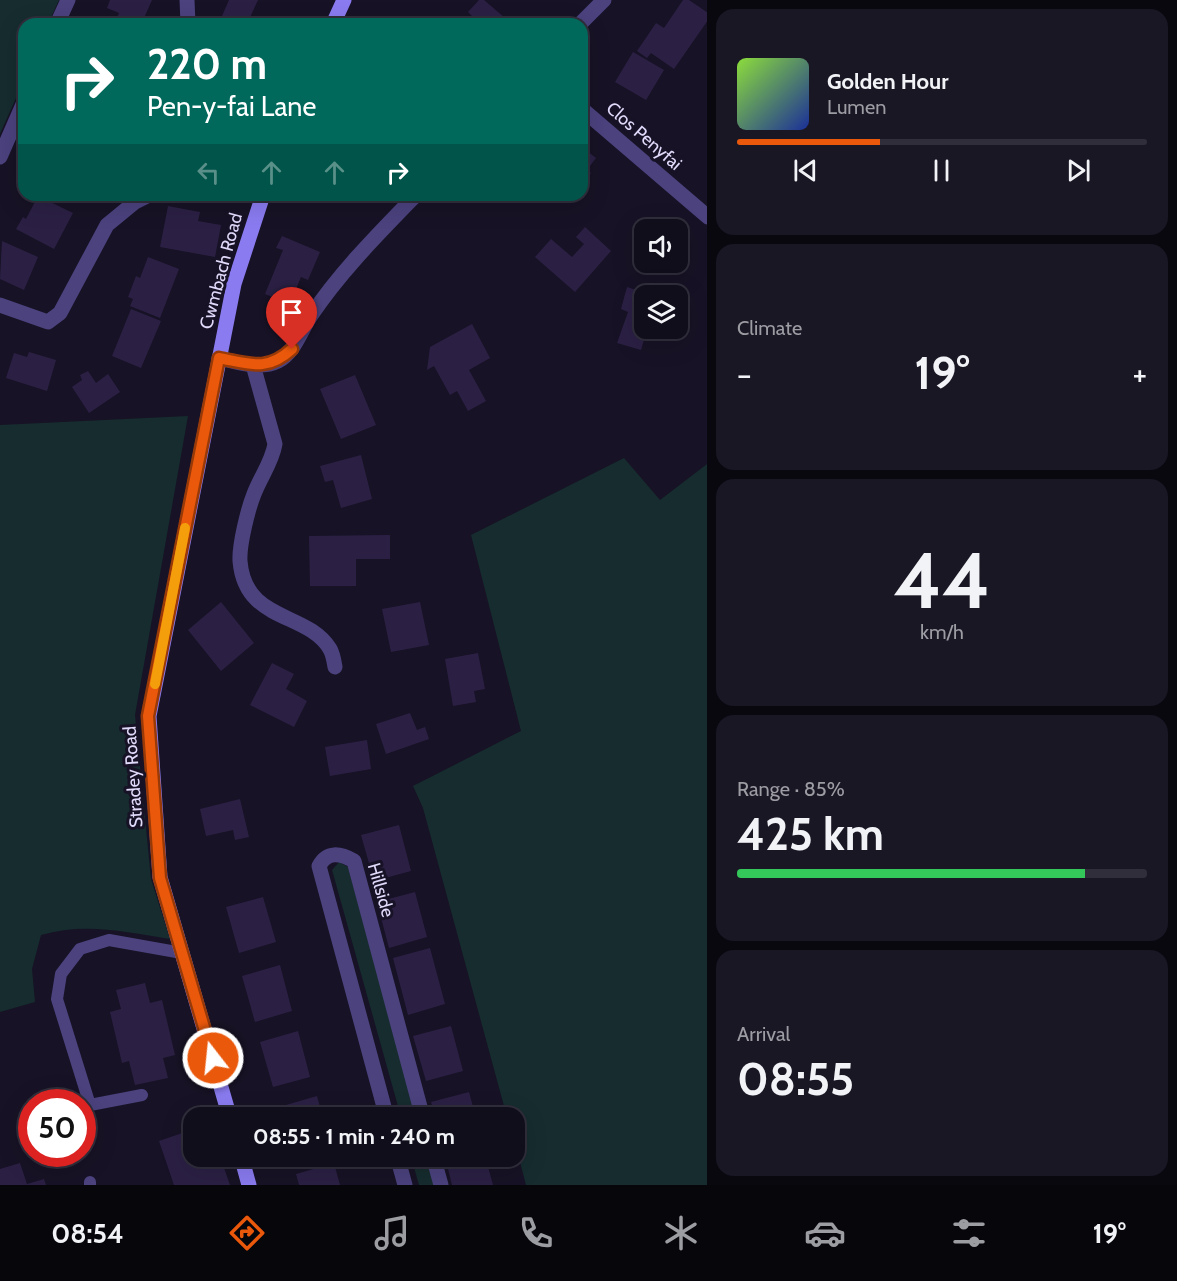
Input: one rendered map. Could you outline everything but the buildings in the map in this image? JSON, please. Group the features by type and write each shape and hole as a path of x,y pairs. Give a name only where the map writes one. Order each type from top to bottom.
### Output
{"main road":[{"path":"336,18 344,0"},
{"name":"Cwmbach Road","path":"219,358 234,284 261,201"},
{"name":"Stradey Road","path":"219,358 148,716 160,878 227,1107"},
{"path":"244,1167 249,1185"}],"street":[{"path":"60,18 68,0"},
{"path":"187,0 188,18"},
{"path":"586,18 604,0"},
{"name":"Clos Penyfai","path":"588,114 707,216"},
{"path":"0,157 18,116"},
{"path":"0,305 48,322 60,313 107,225 137,201"},
{"path":"219,358 253,365 278,361 292,349 326,294 381,230 410,201"},
{"path":"253,365 275,444 273,457 253,495 240,560 248,589 264,607 317,634 331,650 335,667"},
{"name":"Hillside","path":"384,1107 319,866 323,859 333,854 344,855 354,861 420,1107"},
{"path":"400,1167 405,1185"},
{"path":"436,1167 441,1185"}],"lane":[{"path":"142,1095 90,1105 57,999 61,974 80,949 109,940 182,953"}],"green space":[{"path":"0,0 59,0 51,18 18,18 18,94 0,134"},
{"path":"188,416 135,715 151,879 170,939 121,931 89,929 57,931 41,935 32,969 35,1002 0,1012 0,425"},
{"path":"624,458 660,500 707,464 707,1185 526,1185 521,1167 525,1167 525,1107 504,1107 423,808 413,786 521,731 471,535"},
{"path":"339,862 348,867 413,1107 398,1107 332,870"},
{"path":"414,1167 430,1167 435,1185 419,1185"}],"slow traffic":[{"path":"155,684 185,528"}],"route":[{"path":"213,1058 160,878 148,716 219,358 264,365 278,361 292,349"}]}
